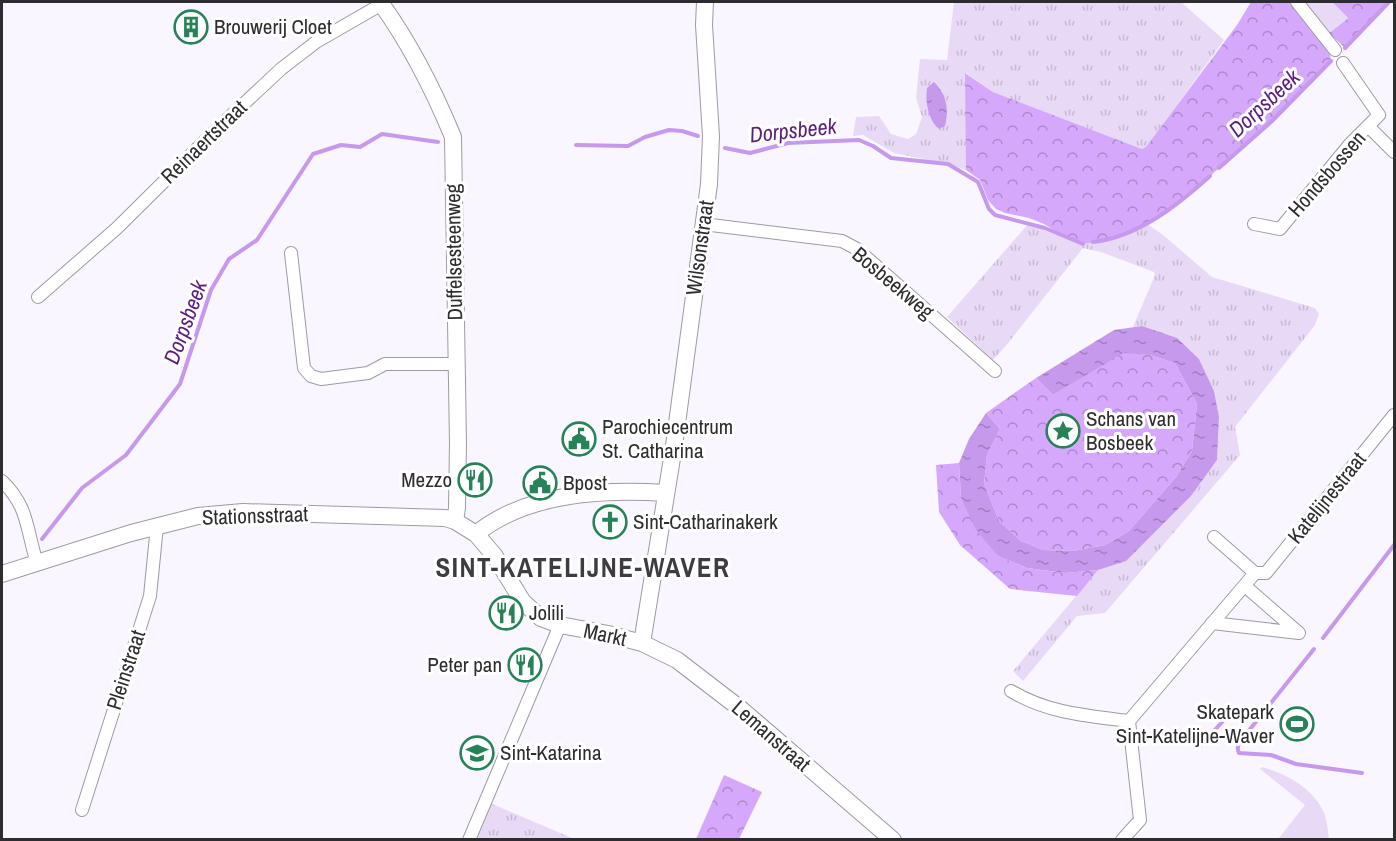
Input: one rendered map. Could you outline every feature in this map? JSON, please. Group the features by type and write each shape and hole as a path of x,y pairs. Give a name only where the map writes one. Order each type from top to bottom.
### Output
{"street":[{"name":"Wilsonstraat","path":"665,493 674,448 709,184 711,136 704,25 705,2"},
{"path":"1297,2 1335,50"},
{"name":"Reinaertstraat","path":"38,297 117,228 281,69 316,42 381,3"},
{"name":"Duffelsesteenweg","path":"381,3 392,18 441,108 453,137 458,484 455,520"},
{"name":"Hondsbossen","path":"1254,224 1280,229 1350,144 1379,115 1342,63"},
{"name":"Hondsbossen","path":"1368,126 1395,152"},
{"name":"Bosbeekweg","path":"703,224 842,241 856,249 995,371"},
{"path":"291,253 304,368 311,376 321,379 368,373 385,364 457,364"},
{"name":"Katelijnestraat","path":"1130,721 1255,573 1266,573 1395,415"},
{"path":"2,481 13,492 24,512 37,563"},
{"path":"476,534 501,516 530,504 627,490 665,493"},
{"name":"Markt","path":"476,534 494,555 523,602 541,618 560,625 642,643 665,493"},
{"name":"Stationsstraat","path":"2,574 157,526 198,516 243,512 445,518 455,520 476,534"},
{"name":"Pleinstraat","path":"82,810 150,596 157,526"},
{"path":"1214,537 1255,573"},
{"path":"1212,623 1299,633 1245,586"},
{"path":"469,840 560,625"},
{"name":"Lemanstraat","path":"642,643 677,660 696,673 893,840"},
{"path":"1011,692 1066,714 1130,721 1140,820 1122,840"}],"green space":[{"path":"954,2 1181,2 1224,40 1146,148 1142,149 993,92 966,73 966,170 894,153 863,135 853,136 856,117 879,116 891,134 908,139 916,134 922,117 916,98 920,59 947,60"},
{"path":"1251,2 1290,2 1321,38 1330,54 1331,61 1272,121 1191,193 1146,224 1104,241 1083,244 1044,224 996,209 988,200 980,180 966,170 965,73 993,92 1142,149 1146,147 1237,25"},
{"path":"1302,2 1332,2 1348,18 1329,33"},
{"path":"1332,2 1389,2 1345,48 1329,33 1348,18"},
{"path":"1029,223 1083,244 1104,241 1147,224 1212,277 1315,308 1319,314 1315,325 1235,427 1240,455 1105,613 1077,616 1023,681 1013,671 1098,570 1126,560 1191,496 1217,460 1219,417 1214,391 1199,359 1142,326 1133,327 1155,275 1154,272 1101,252 1083,248 993,360 947,317"},
{"path":"1123,352 1150,355 1175,363 1197,404 1192,451 1176,477 1129,531 1105,545 1073,551 1043,550 1021,541 999,521 984,484 987,455 1000,429 986,413 1036,378 1053,395"},
{"path":"959,463 961,498 998,556 1027,568 1065,573 1098,570 1077,596 1010,589 960,545 939,512 936,465"},
{"path":"1262,767 1290,778 1307,790 1325,815 1329,839 1278,839 1305,805 1260,769"},
{"path":"724,775 762,792 739,839 696,839"},
{"path":"490,803 572,838 571,840 475,840"}],"water":[{"path":"934,82 942,92 947,108 945,126 939,129 932,121 926,99 927,88"},
{"path":"1142,326 1177,338 1199,359 1214,391 1219,417 1217,460 1191,496 1126,561 1098,570 1065,573 1027,568 998,556 976,530 961,498 959,463 969,439 986,413 1000,429 987,455 984,484 999,521 1021,541 1043,550 1073,551 1105,545 1129,531 1176,477 1192,451 1197,404 1175,363 1150,355 1123,353 1053,395 1036,378 1114,330"}],"waterway":[{"name":"Dorpsbeek","path":"1345,48 1389,2"},
{"name":"Dorpsbeek","path":"1219,168 1272,121 1331,61"},
{"name":"Dorpsbeek","path":"576,145 628,146 645,137 669,130 698,136"},
{"name":"Dorpsbeek","path":"42,539 82,488 126,455 180,384 211,290 229,259 257,240 313,154 341,145 360,147 382,134 438,142"},
{"name":"Dorpsbeek","path":"725,148 750,153 788,143 859,140 891,158 948,164 978,182 989,209 995,215 1045,228 1083,244"},
{"name":"Dorpsbeek","path":"1093,242 1110,239 1141,227 1185,198 1210,176"},
{"path":"1323,638 1394,545"},
{"path":"1314,649 1241,740 1238,745 1239,753 1271,755 1296,764 1362,773"},
{"path":"1200,746 1236,707"}],"place":[{"name":"Brouwerij Cloet","path":"191,27"},
{"name":"Schans van Bosbeek","path":"1063,431"},
{"name":"Parochiecentrum St. Catharina","path":"579,439"},
{"name":"Mezzo","path":"475,480"},
{"name":"Bpost","path":"540,483"},
{"name":"Sint-Catharinakerk","path":"610,522"},
{"name":"Jolili","path":"506,613"},
{"name":"Peter pan","path":"525,665"},
{"name":"Skatepark Sint-Katelijne-Waver","path":"1297,724"},
{"name":"Sint-Katarina","path":"477,753"}],"district":[{"name":"SINT-KATELIJNE-WAVER","path":"583,568"}]}
